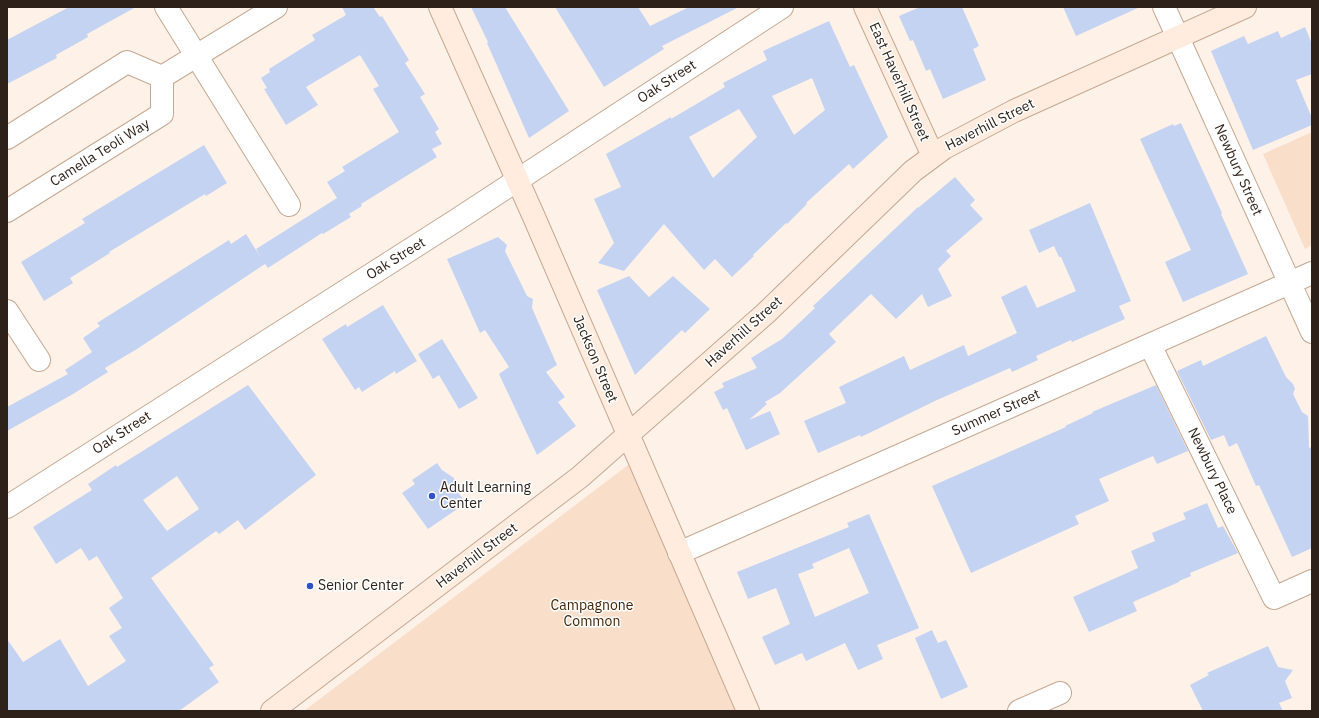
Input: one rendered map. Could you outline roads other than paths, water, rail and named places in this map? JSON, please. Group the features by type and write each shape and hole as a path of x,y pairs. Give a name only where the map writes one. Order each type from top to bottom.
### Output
{"main road":[{"name":"Jackson Street","path":"440,7 517,180 748,711"},
{"name":"East Haverhill Street","path":"865,7 933,156"},
{"name":"Haverhill Street","path":"272,711 580,478 766,313 913,171 944,148 1014,111 1245,7"}],"street":[{"path":"166,7 289,205"},
{"path":"7,138 128,62 162,77 276,7"},
{"name":"Oak Street","path":"7,507 517,180 782,7"},
{"name":"Newbury Street","path":"1164,7 1312,332"},
{"name":"Camella Teoli Way","path":"7,210 162,114 162,77"},
{"name":"Summer Street","path":"679,553 1312,273"},
{"path":"7,311 39,360"},
{"name":"Newbury Place","path":"1150,345 1274,598 1312,581"},
{"path":"1020,711 1060,693"}],"place":[{"name":"Adult Learning Center","path":"432,496"},
{"name":"Senior Center","path":"310,586"}],"park label":[{"name":"Campagnone Common","path":"592,614"}]}
